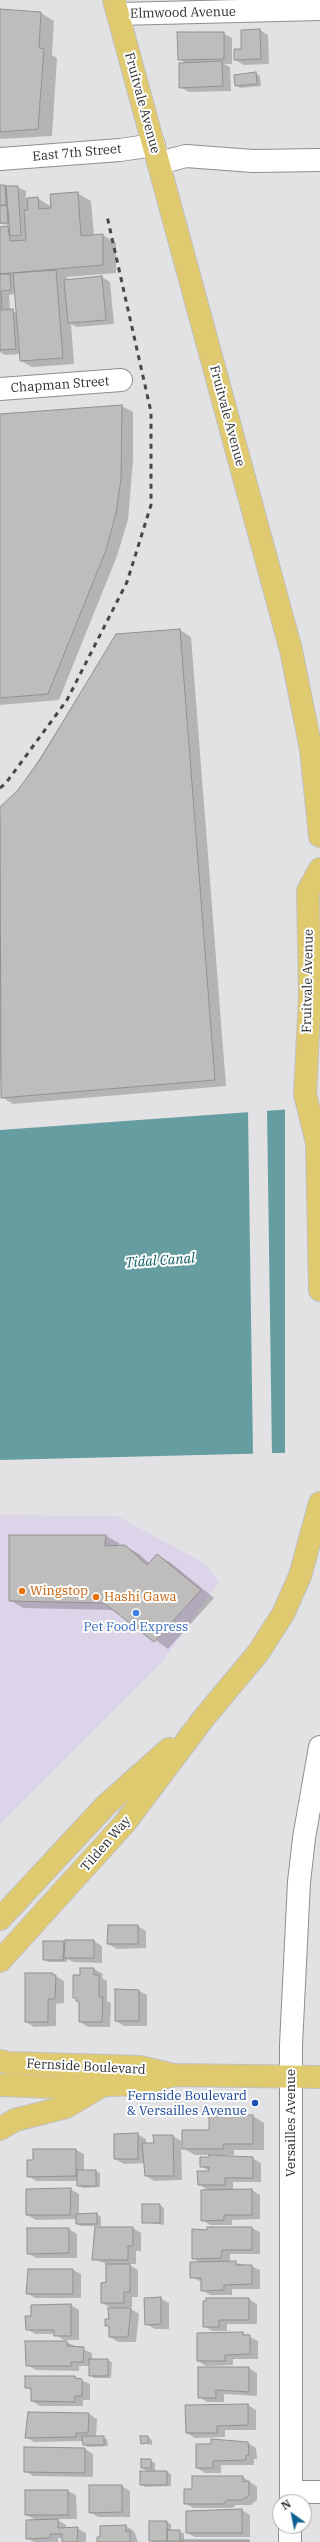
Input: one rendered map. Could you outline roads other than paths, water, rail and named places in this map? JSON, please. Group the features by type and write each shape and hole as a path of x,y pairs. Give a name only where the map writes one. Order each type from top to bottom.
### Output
{"main road":[{"name":"Fruitvale Avenue","path":"116,7 291,650 311,749 320,836"},
{"name":"Fruitvale Avenue","path":"320,869 308,891 310,995 316,1032 306,1094 319,1139 320,1290"},
{"name":"Tilden Way","path":"0,1961 125,1823 202,1719 245,1670 283,1614 300,1576 320,1503"},
{"name":"Tilden Way","path":"0,1919 106,1805 202,1719"},
{"name":"Fernside Boulevard","path":"0,2061 9,2063 140,2067 173,2075 320,2077"},
{"name":"Fernside Boulevard","path":"0,2085 102,2086 140,2084 173,2075"},
{"path":"0,2129 15,2120 66,2107 102,2086"}],"street":[{"name":"Elmwood Avenue","path":"116,7 320,9"},
{"name":"East 7th Street","path":"0,159 120,150 253,161 320,160"},
{"name":"Chapman Street","path":"0,389 121,380"},
{"name":"Versailles Avenue","path":"291,2494 291,2077 296,1930 312,1838 320,1747"},
{"path":"308,2494 320,2492"}],"water":[{"name":"Tidal Canal","path":"320,1107 320,1452 0,1460 0,1130"}],"railway":[{"path":"0,788 6,783 67,700 127,582 151,505 151,412 107,216"}],"place":[{"name":"Wingstop","path":"22,1591"},
{"name":"Hashi Gawa","path":"96,1597"},
{"name":"Pet Food Express","path":"136,1613"},
{"name":"Fernside Boulevard & Versailles Avenue","path":"255,2103"}]}
